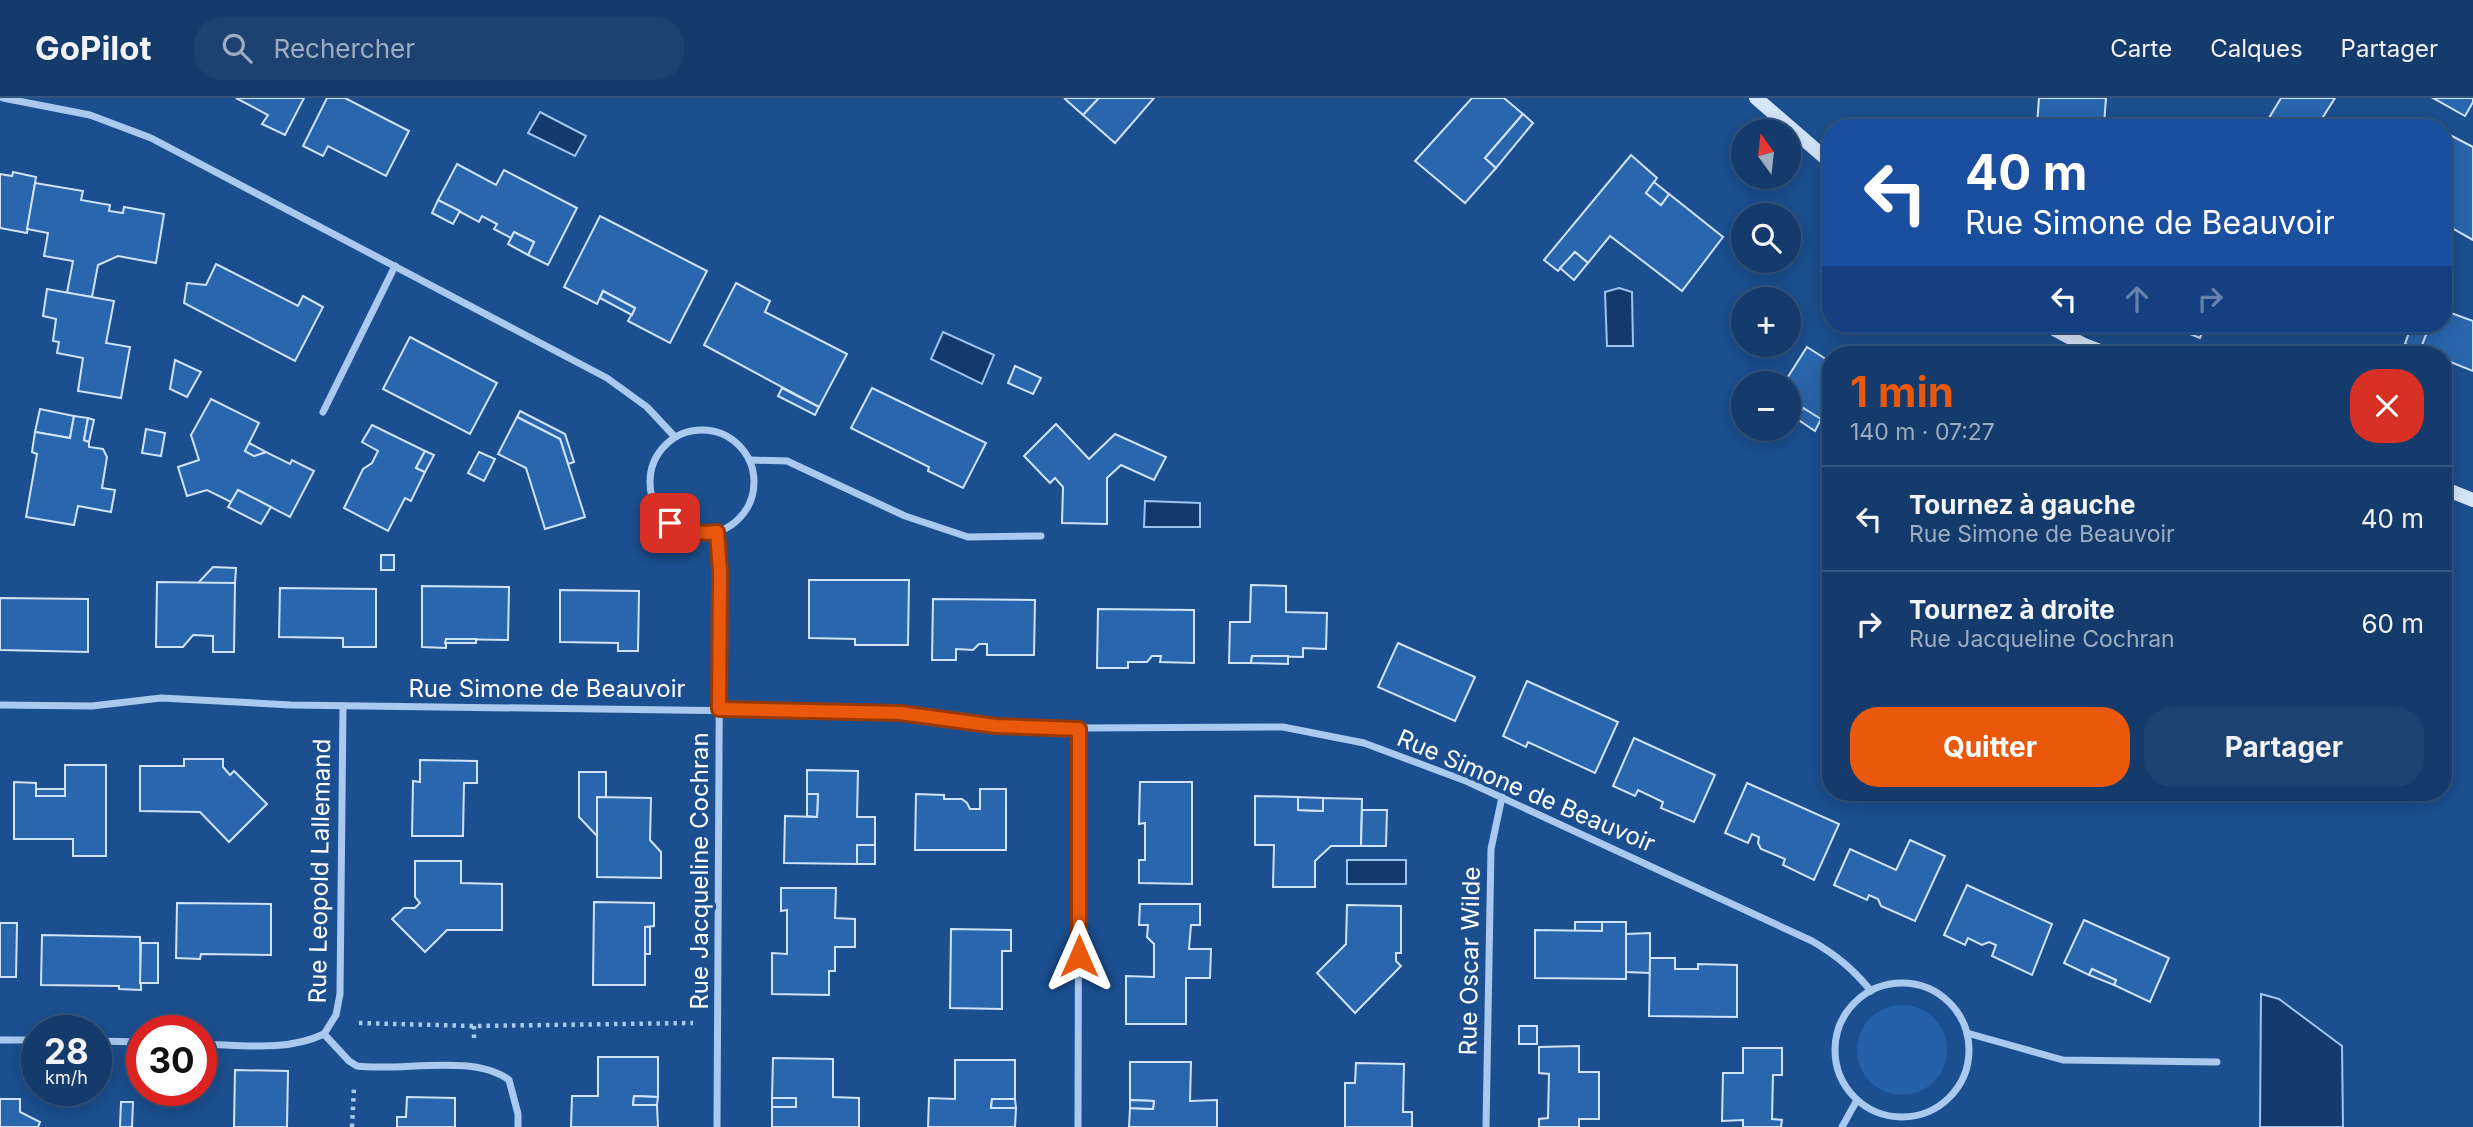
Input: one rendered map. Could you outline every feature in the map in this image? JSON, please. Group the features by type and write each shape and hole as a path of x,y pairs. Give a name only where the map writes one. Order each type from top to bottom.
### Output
{"street":[{"path":"3,98 90,115 151,138 607,378 647,407 675,437"},
{"path":"1756,98 1822,155"},
{"path":"323,412 395,266"},
{"path":"2061,333 2086,346"},
{"path":"709,430 726,435 740,446 750,460 755,478 753,495 746,511 733,524 717,532 701,534 684,531 664,517 652,495 650,479 654,463 663,448 675,437 692,431 709,430"},
{"path":"750,460 787,461 905,516 968,537 1041,536"},
{"path":"2452,492 2473,500"},
{"name":"Rue Jacqueline Cochran","path":"717,532 720,572 717,1127"},
{"name":"Rue Simone de Beauvoir","path":"0,705 92,706 161,698 343,706 900,713 996,726 1079,729 1283,727 1364,743 1502,797 1812,941 1853,968 1871,991"},
{"name":"Rue Leopold Lallemand","path":"324,1034 336,1015 340,994 343,706"},
{"path":"1078,1127 1079,729"},
{"name":"Rue Oscar Wilde","path":"1486,1127 1491,849 1502,797"},
{"path":"1909,983 1928,988 1945,998 1958,1013 1967,1032 1969,1052 1966,1073 1955,1092 1938,1107 1918,1116 1896,1118 1875,1112 1857,1100 1843,1083 1836,1063 1835,1042 1841,1021 1854,1004 1871,991 1889,984 1909,983"},
{"path":"1967,1032 2063,1060 2217,1062"},
{"path":"217,1044 279,1046 305,1043 324,1034 348,1061 356,1066 474,1066 497,1071 509,1080 518,1114 518,1127"},
{"path":"0,1040 21,1040"},
{"path":"1843,1127 1857,1100"}],"path":[{"path":"336,1015 358,1023 474,1026 718,1023"},
{"path":"352,1127 356,1066"}],"shaded area":[{"path":"540,112 586,136 575,156 528,133"},
{"path":"1619,288 1632,292 1633,346 1607,346 1605,292"},
{"path":"943,332 994,355 982,384 931,359"},
{"path":"1145,501 1200,503 1200,527 1144,527"},
{"path":"1347,860 1406,860 1406,884 1347,884"},
{"path":"2261,994 2279,999 2342,1046 2343,1127 2260,1127"},
{"path":"1902,1005 1927,1013 1939,1025 1947,1050 1939,1075 1927,1087 1902,1095 1877,1087 1865,1075 1857,1050 1865,1025 1877,1013"}],"building":[{"path":"236,98 304,98 285,135 262,124 268,115"},
{"path":"327,98 345,98 409,131 386,176 328,146 323,156 303,146"},
{"path":"1099,98 1083,115 1065,99"},
{"path":"1099,98 1154,98 1115,143 1083,115"},
{"path":"1472,98 1504,98 1523,114 1485,158 1496,168 1465,203 1415,161"},
{"path":"2039,98 2106,98 2104,119 2037,119"},
{"path":"2281,98 2335,98 2322,119 2269,118"},
{"path":"2433,98 2473,98 2473,102 2465,116"},
{"path":"1523,114 1533,123 1496,168 1485,158"},
{"path":"2452,136 2473,147 2473,240 2452,228"},
{"path":"1631,155 1657,178 1646,193 1661,205 1669,194 1723,237 1682,291 1610,236 1588,263 1575,252 1558,271 1544,260"},
{"path":"457,164 496,185 504,170 577,208 548,265 528,255 534,242 514,232 511,238 494,229 497,224 482,216 479,222 438,200"},
{"path":"13,172 36,177 27,233 0,228 0,174 12,176"},
{"path":"1654,182 1669,194 1661,205 1646,193"},
{"path":"35,183 83,191 81,200 110,205 109,211 123,213 124,207 164,214 156,263 118,256 98,265 92,297 67,293 73,261 44,256 48,233 27,229"},
{"path":"438,200 460,211 453,224 432,213"},
{"path":"600,216 707,271 670,343 628,321 635,308 603,291 597,304 564,287"},
{"path":"514,232 534,242 528,255 508,244"},
{"path":"1575,252 1588,263 1574,280 1560,268"},
{"path":"216,264 298,306 303,296 323,307 295,361 184,303 187,283 206,285"},
{"path":"736,283 770,301 765,312 847,354 819,407 704,345"},
{"path":"47,289 114,301 106,343 130,347 121,398 78,391 83,358 57,353 59,342 53,341 56,319 43,316"},
{"path":"603,291 635,308 632,315 600,298"},
{"path":"2452,313 2473,321 2473,371 2452,363 2452,346 2422,346 2427,333 2452,333"},
{"path":"2188,333 2202,333 2200,338"},
{"path":"2409,333 2427,333 2422,346 2405,344"},
{"path":"410,337 497,383 470,434 383,389"},
{"path":"1807,347 1822,357 1822,421 1803,408 1801,411 1801,371 1792,371"},
{"path":"175,360 201,372 187,397 170,389"},
{"path":"1015,366 1041,378 1033,394 1008,383"},
{"path":"782,388 819,407 815,415 778,396"},
{"path":"872,388 986,443 963,488 928,471 929,467 851,428"},
{"path":"211,399 259,423 245,451 254,456 266,452 290,464 292,460 314,471 290,517 238,490 231,502 207,490 187,496 178,467 199,460 191,435"},
{"path":"1803,408 1821,419 1815,431 1801,422"},
{"path":"40,409 74,416 70,438 35,432"},
{"path":"520,411 565,434 574,462 568,464 560,439 517,417"},
{"path":"74,416 88,418 84,440 89,442 89,447 103,449 107,457 102,488 115,490 111,512 78,506 74,525 26,517 37,454 32,452 35,432 70,438"},
{"path":"517,417 560,439 585,517 545,529 526,468 498,454"},
{"path":"88,418 94,420 89,442 84,440"},
{"path":"1056,424 1089,459 1115,434 1166,457 1154,480 1121,465 1107,478 1107,524 1062,523 1063,487 1055,478 1050,483 1024,456"},
{"path":"372,425 425,451 416,468 425,472 411,501 405,498 388,531 344,508 363,469 372,463 378,451 362,442"},
{"path":"146,429 165,433 161,456 142,453"},
{"path":"249,443 266,452 254,456 245,451"},
{"path":"425,451 434,455 425,472 416,468"},
{"path":"479,452 495,459 484,481 468,473"},
{"path":"238,490 271,507 261,524 228,507"},
{"path":"381,555 394,555 394,570 381,570"},
{"path":"213,567 236,568 235,583 198,583"},
{"path":"809,580 909,580 908,645 855,645 855,639 809,638"},
{"path":"157,582 235,583 234,652 213,652 213,636 193,635 183,647 156,647"},
{"path":"1251,585 1286,586 1286,612 1327,613 1326,649 1303,648 1303,657 1252,656 1251,663 1229,663 1230,622 1250,622"},
{"path":"422,586 509,587 508,640 446,639 446,648 422,647"},
{"path":"280,588 376,589 376,647 343,647 343,638 279,637"},
{"path":"560,590 639,591 638,651 618,651 618,643 560,642"},
{"path":"0,598 88,599 88,652 0,650"},
{"path":"933,599 1035,600 1034,655 987,655 987,644 979,644 973,650 956,649 956,660 932,660"},
{"path":"1098,609 1194,610 1194,663 1160,662 1161,656 1152,656 1147,662 1128,662 1128,668 1097,668"},
{"path":"446,639 476,639 476,643 445,643"},
{"path":"1398,643 1475,677 1455,721 1378,687"},
{"path":"1252,656 1288,656 1288,664 1251,663"},
{"path":"1527,681 1618,722 1595,773 1528,742 1526,747 1503,736"},
{"path":"1634,738 1715,775 1694,822 1661,808 1663,802 1638,790 1635,796 1613,786"},
{"path":"184,759 223,759 223,767 230,775 234,771 267,804 229,842 200,812 140,811 140,766 184,766"},
{"path":"420,760 477,761 477,783 464,783 463,836 412,836 413,781 420,782"},
{"path":"65,765 106,765 106,856 73,856 73,839 14,839 14,782 36,783 36,796 65,796"},
{"path":"807,770 858,771 857,817 875,817 875,845 857,845 857,864 784,863 785,816 817,817 818,794 807,794"},
{"path":"579,772 606,772 606,798 597,797 597,836 579,817"},
{"path":"1140,782 1192,782 1192,884 1139,883 1139,860 1145,860 1145,823 1139,824"},
{"path":"1747,783 1839,824 1814,880 1783,865 1785,859 1761,849 1759,837 1752,834 1748,843 1725,833"},
{"path":"36,789 65,789 65,796 36,796"},
{"path":"980,789 1006,789 1006,850 915,850 916,794 962,799 970,809 980,809"},
{"path":"807,794 818,794 817,817 807,816"},
{"path":"1255,796 1298,797 1298,810 1323,811 1323,798 1362,799 1361,846 1331,846 1315,861 1315,887 1273,887 1274,845 1255,845"},
{"path":"597,797 651,798 650,840 661,852 661,878 597,877"},
{"path":"1298,797 1323,798 1323,811 1298,810"},
{"path":"1362,810 1387,810 1386,846 1361,846"},
{"path":"1910,840 1945,856 1915,921 1881,906 1878,899 1869,895 1867,900 1834,885 1850,849 1896,870"},
{"path":"857,845 875,845 875,864 857,864"},
{"path":"415,861 461,861 461,883 502,884 502,930 447,930 425,952 392,919 404,908 415,908 420,903 415,897"},
{"path":"1967,885 2052,924 2032,975 1992,956 1996,945 1989,942 1982,945 1968,938 1965,945 1944,935"},
{"path":"781,888 836,888 835,918 855,919 855,947 835,947 835,971 829,971 829,995 772,994 772,953 787,954 787,910 781,911"},
{"path":"594,902 654,903 654,926 645,927 645,985 593,985"},
{"path":"177,903 271,904 271,955 201,954 200,959 176,958"},
{"path":"1140,904 1200,904 1200,925 1191,925 1189,949 1211,949 1210,978 1186,978 1186,1024 1126,1024 1126,976 1154,977 1154,944 1147,937 1148,925 1139,925"},
{"path":"1347,905 1401,906 1401,953 1396,953 1396,961 1401,966 1355,1013 1317,973 1346,944"},
{"path":"2084,920 2169,958 2150,1002 2114,985 2116,980 2092,969 2089,975 2064,963"},
{"path":"1575,922 1602,922 1602,931 1575,931"},
{"path":"1602,922 1626,922 1626,979 1535,978 1535,930 1602,931"},
{"path":"0,923 17,923 16,977 0,977"},
{"path":"645,927 650,927 650,954 645,954"},
{"path":"951,929 1011,930 1011,951 1002,951 1002,1009 950,1008"},
{"path":"1650,933 1650,973 1626,972 1626,934"},
{"path":"42,935 140,937 141,990 119,989 119,986 41,985"},
{"path":"141,943 158,943 158,983 140,983"},
{"path":"1650,958 1675,958 1675,969 1698,969 1698,964 1737,965 1737,1017 1649,1016"},
{"path":"2092,969 2116,980 2114,985 2089,975"},
{"path":"1519,1026 1537,1026 1537,1044 1519,1044"},
{"path":"1579,1046 1579,1072 1599,1072 1599,1119 1579,1119 1579,1127 1539,1127 1539,1119 1548,1118 1549,1074 1539,1073 1539,1047"},
{"path":"1743,1048 1782,1048 1782,1075 1773,1075 1772,1119 1782,1120 1781,1127 1743,1127 1743,1120 1722,1121 1723,1073 1743,1073"},
{"path":"598,1057 658,1057 658,1097 634,1096 633,1105 657,1105 658,1127 571,1127 572,1096 598,1096"},
{"path":"773,1058 833,1059 833,1097 859,1098 859,1127 772,1127 772,1107 796,1107 796,1098 772,1098"},
{"path":"955,1060 1015,1060 1015,1099 992,1099 991,1108 1016,1108 1015,1127 928,1127 929,1098 955,1099"},
{"path":"1130,1062 1191,1062 1190,1101 1217,1100 1217,1127 1129,1127 1130,1108 1153,1109 1154,1101 1130,1100"},
{"path":"1356,1063 1404,1064 1403,1112 1412,1112 1412,1127 1345,1127 1345,1083 1355,1083"},
{"path":"235,1070 288,1071 287,1127 234,1127"},
{"path":"634,1096 658,1097 657,1105 633,1105"},
{"path":"407,1097 455,1098 455,1127 397,1127 397,1117 406,1117"},
{"path":"772,1098 796,1098 796,1107 772,1107"},
{"path":"0,1099 20,1099 20,1112 40,1122 38,1127 0,1127"},
{"path":"992,1099 1015,1099 1016,1108 991,1108"},
{"path":"1130,1100 1154,1101 1153,1109 1130,1108"},
{"path":"121,1102 126,1102 126,1106 133,1106 132,1127 120,1127"}],"route":[{"path":"670,523 684,531 701,534 717,532 720,572 719,709 900,713 996,726 1079,729 1079,956"}]}
